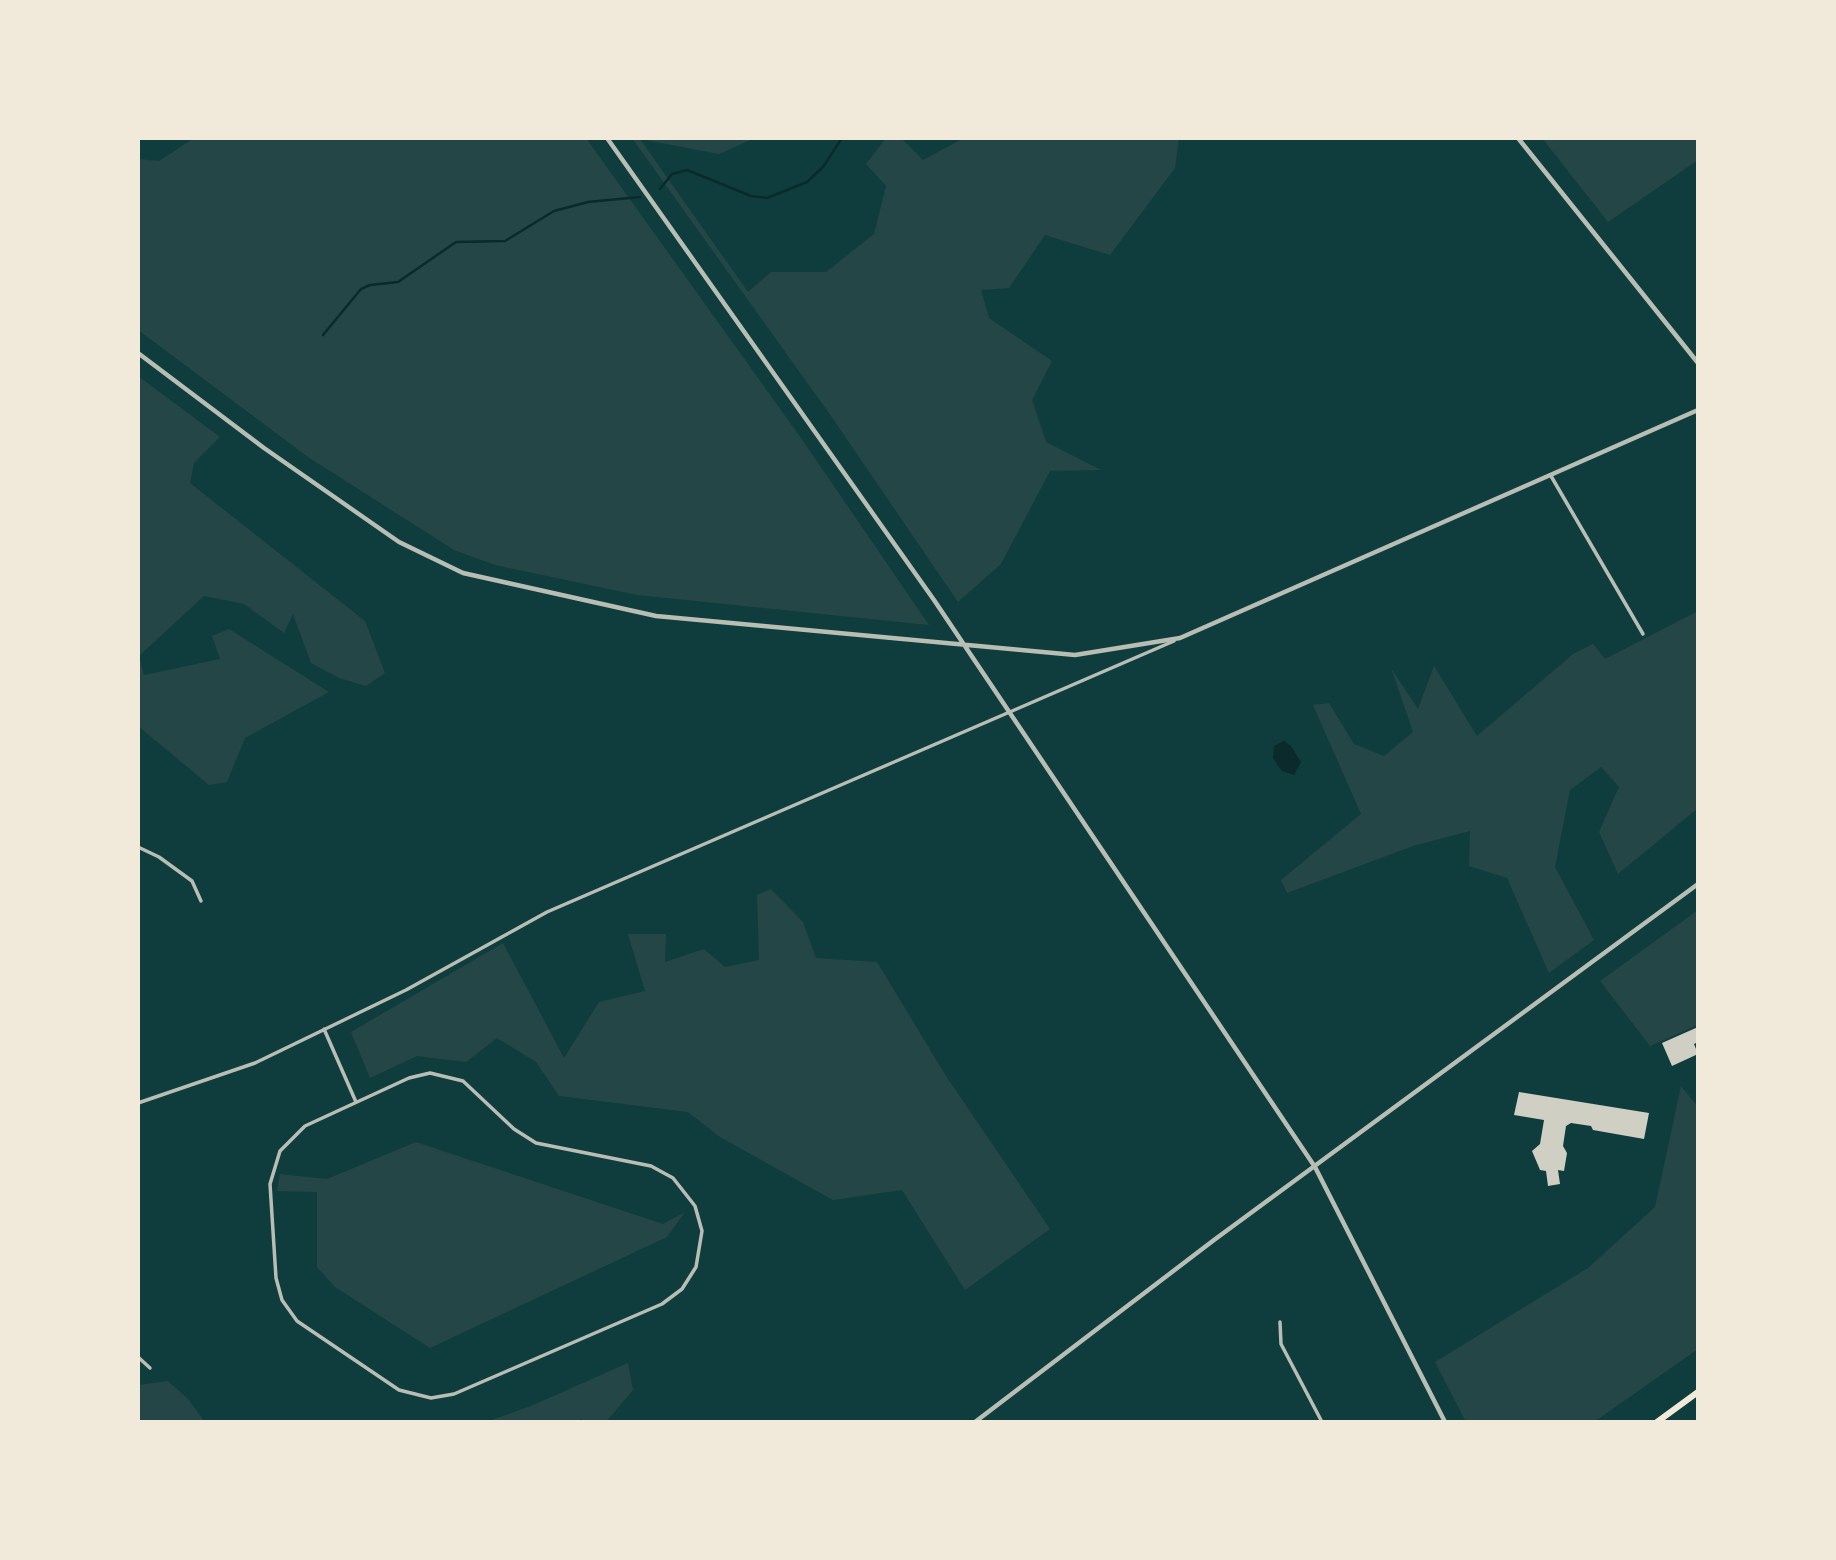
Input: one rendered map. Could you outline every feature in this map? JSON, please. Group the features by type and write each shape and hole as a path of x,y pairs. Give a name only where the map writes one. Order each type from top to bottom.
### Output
{"highway":[{"path":"1655,1422 1698,1392"}],"street":[{"path":"607,138 966,647 1315,1167 1443,1421"},
{"path":"1518,138 1698,363"},
{"path":"138,353 264,448 399,542 463,573 656,616 966,647 1075,655 1180,638"},
{"path":"138,1104 256,1063 406,990 547,912 1698,410"},
{"path":"1550,476 1643,634"},
{"path":"138,847 159,857 192,881 201,901"},
{"path":"975,1422 1698,884"},
{"path":"324,1029 356,1102"},
{"path":"442,1074 472,1087 514,1129 536,1143 639,1163 663,1171 689,1195 700,1218 702,1243 696,1267 681,1289 662,1304 454,1394 431,1398 399,1390 297,1321 282,1300 276,1278 270,1184 275,1160 296,1132 356,1102 409,1078 442,1074"},
{"path":"1280,1322 1281,1344 1322,1422"},
{"path":"138,1357 150,1368"}],"shaded area":[{"path":"194,138 586,138 801,438 929,625 637,595 495,565 454,550 308,457 138,330 138,159 159,161"},
{"path":"632,138 755,138 719,154 640,139 748,292 771,272 826,272 874,234 886,186 866,164 886,138 901,138 923,160 964,138 1179,138 1175,168 1110,255 1045,235 1009,288 981,290 989,318 1052,361 1032,400 1046,442 1101,470 1050,471 1001,564 958,602 831,416"},
{"path":"1542,138 1698,138 1698,160 1608,222"},
{"path":"138,376 220,437 194,463 190,483 365,621 385,673 366,686 339,678 311,663 293,614 284,633 244,604 204,596 139,656 144,675 220,659 212,636 229,629 329,692 245,738 227,782 209,785 138,726"},
{"path":"1698,611 1698,808 1618,874 1599,832 1619,787 1601,767 1570,790 1555,867 1594,940 1549,973 1507,878 1469,866 1470,831 1413,846 1287,893 1281,880 1361,814 1313,705 1329,703 1354,744 1384,756 1413,732 1391,668 1418,709 1434,666 1477,736 1573,654 1593,644 1605,659"},
{"path":"1284,741 1291,746 1301,762 1294,775 1282,771 1273,758 1274,746"},
{"path":"771,889 803,922 816,958 877,962 946,1076 1050,1229 965,1290 902,1190 833,1200 720,1137 688,1112 559,1096 536,1062 497,1038 466,1062 417,1056 370,1078 351,1032 503,943 564,1058 599,1002 645,991 628,934 666,934 665,962 704,949 725,967 759,960 757,895"},
{"path":"1698,910 1698,1025 1650,1046 1600,981"},
{"path":"1681,1086 1698,1107 1698,1349 1594,1422 1466,1422 1435,1362 1588,1268 1655,1207"},
{"path":"416,1142 663,1224 685,1212 667,1237 430,1348 335,1287 317,1267 317,1192 277,1191 280,1174 327,1179"},
{"path":"628,1363 633,1390 606,1422 585,1422 582,1419 574,1422 486,1422 531,1406"},
{"path":"168,1381 188,1399 205,1422 138,1422 138,1385"}],"building":[{"path":"1698,1027 1698,1042 1694,1044 1698,1054 1672,1066 1662,1043"},
{"path":"1519,1092 1649,1113 1644,1139 1593,1130 1591,1126 1571,1123 1566,1126 1563,1146 1567,1153 1564,1171 1558,1170 1560,1184 1548,1186 1546,1171 1540,1170 1532,1151 1540,1144 1544,1120 1514,1115"}],"waterway":[{"path":"660,189 672,174 687,170 751,196 767,198 807,182 823,167 842,138"},
{"path":"323,335 361,289 370,285 398,282 456,242 505,241 554,211 588,202 640,197"}]}
